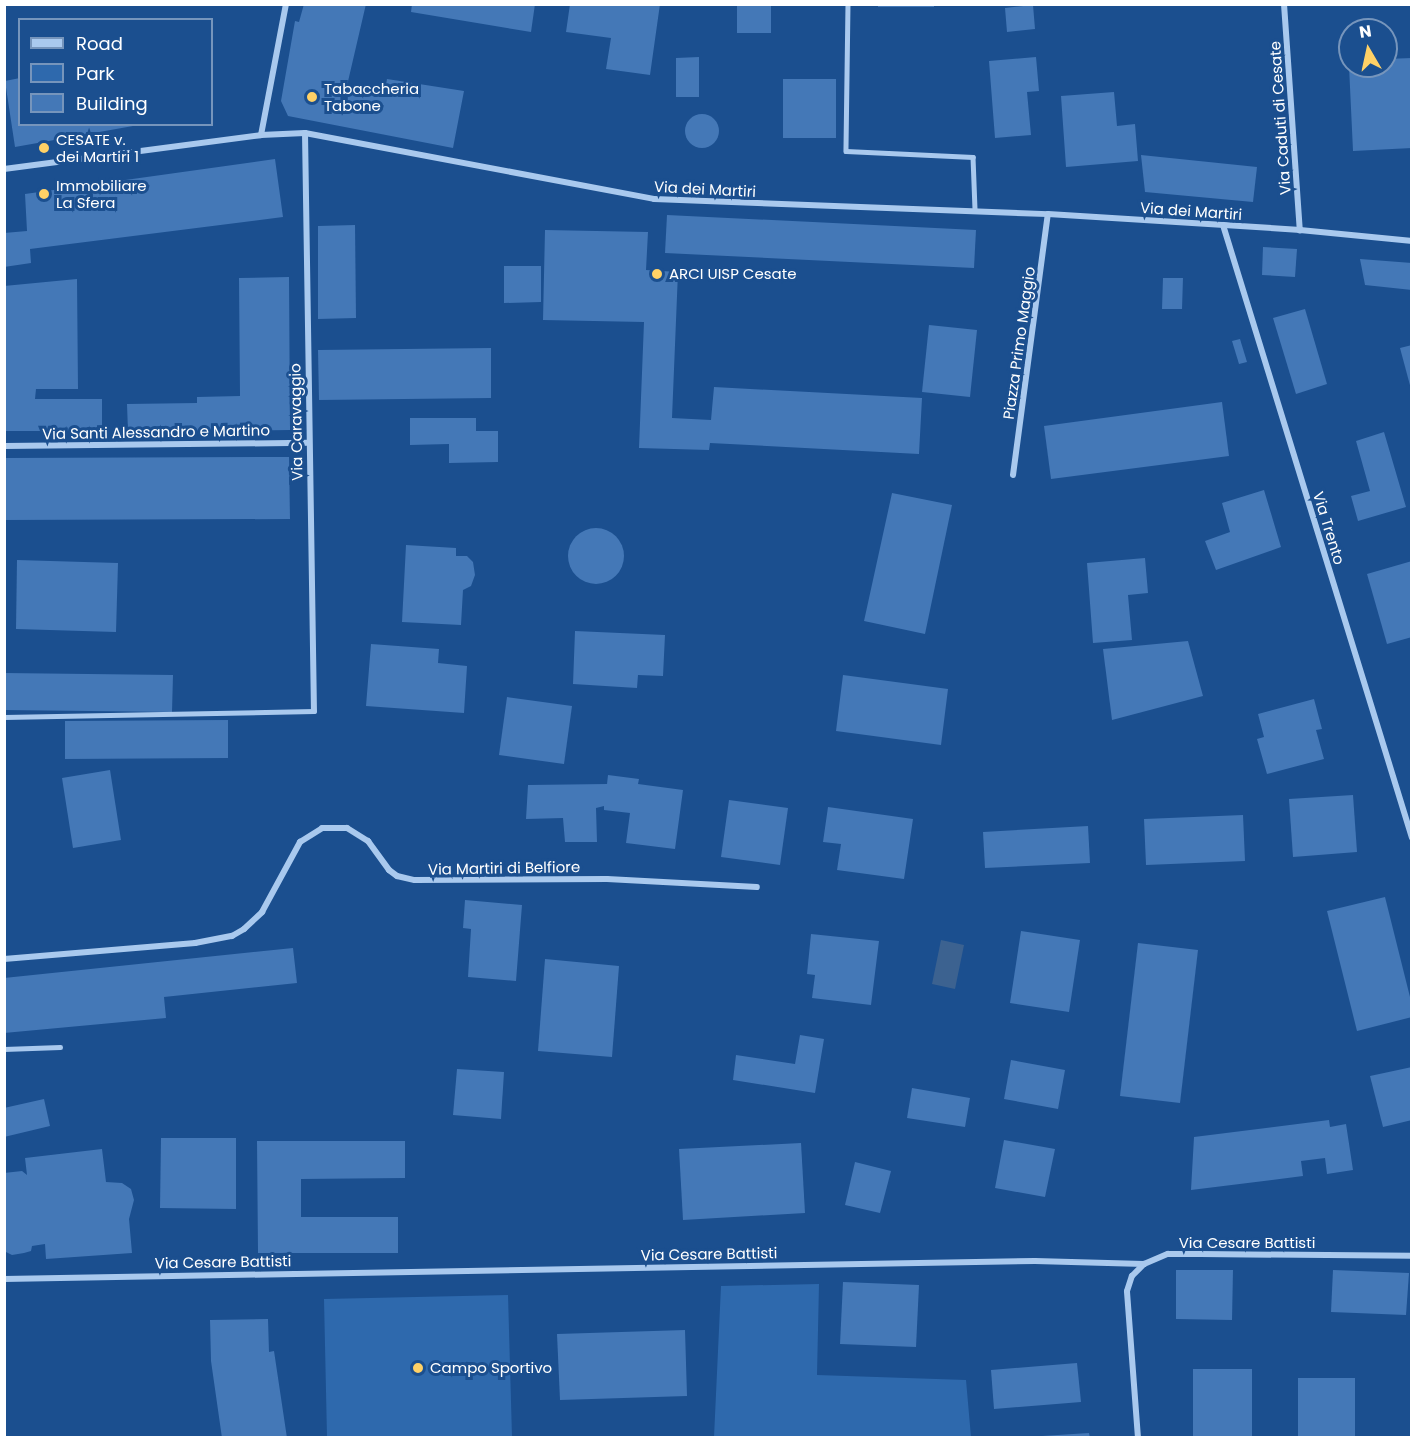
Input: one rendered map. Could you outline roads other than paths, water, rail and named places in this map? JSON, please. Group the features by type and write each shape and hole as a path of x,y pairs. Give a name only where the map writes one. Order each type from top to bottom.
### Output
{"street":[{"path":"261,135 286,4"},
{"name":"Via Caduti di Cesate","path":"1284,4 1299,230"},
{"name":"Via dei Martiri","path":"4,169 261,135 305,133 654,200 975,210 1299,230 1412,241"},
{"name":"Via Caravaggio","path":"305,133 308,443 314,711"},
{"name":"Piazza Primo Maggio","path":"1013,475 1048,214"},
{"name":"Via Trento","path":"1223,225 1412,838"},
{"name":"Via Santi Alessandro e Martino","path":"4,446 308,443"},
{"name":"Via Martiri di Belfiore","path":"4,959 195,943 232,936 244,929 262,912 300,842 322,828 347,828 368,841 388,870 397,876 415,880 607,879 757,887"},
{"name":"Via Cesare Battisti","path":"4,1279 1011,1261 1144,1264 1168,1254 1412,1256"},
{"path":"1138,1437 1127,1291 1132,1276 1144,1264"}],"lane":[{"path":"849,4 846,151 973,157 975,210"},
{"path":"4,717 314,711"},
{"path":"4,1049 60,1047"}],"place":[{"name":"Tabaccheria Tabone","path":"312,97"},
{"name":"CESATE v. dei Martiri 1","path":"44,148"},
{"name":"Immobiliare La Sfera","path":"44,194"},
{"name":"ARCI UISP Cesate","path":"657,274"},
{"name":"Campo Sportivo","path":"418,1368"}]}
